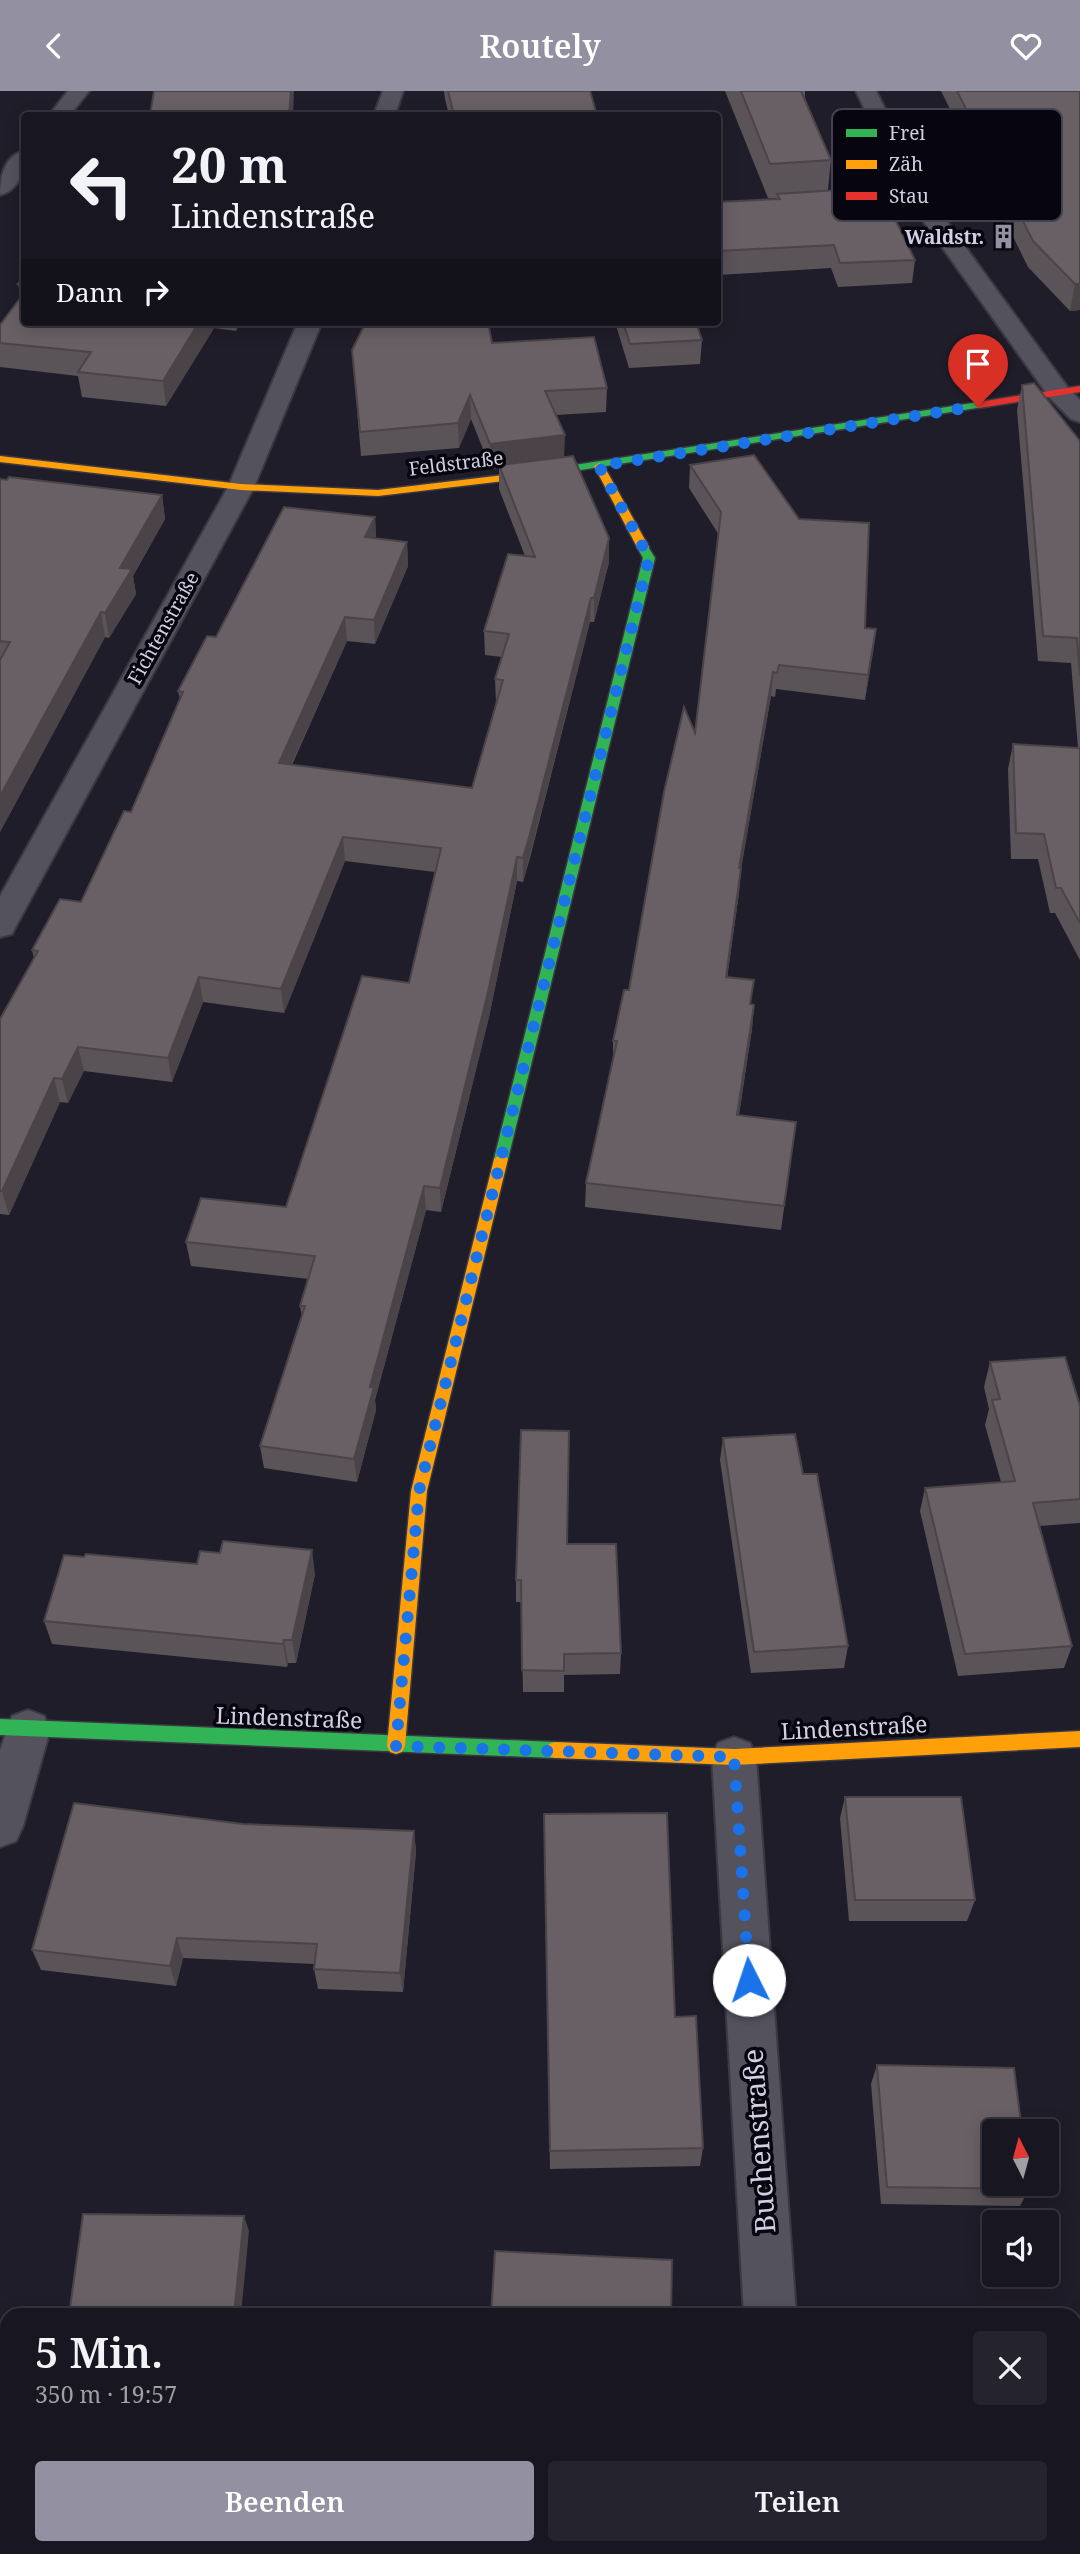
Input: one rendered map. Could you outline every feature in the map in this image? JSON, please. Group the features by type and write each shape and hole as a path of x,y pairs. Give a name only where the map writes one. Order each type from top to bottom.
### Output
{"street":[{"path":"62,112 79,91"},
{"path":"386,112 393,91"},
{"path":"866,91 875,109"},
{"path":"0,188 21,162"},
{"path":"721,211 832,204"},
{"path":"936,221 1070,391 1080,414"},
{"name":"Fichtenstraße","path":"0,926 241,487 308,326"},
{"name":"Feldstraße","path":"0,459 241,487 379,493 599,466 1070,391"},
{"path":"396,1746 419,1491 649,558 599,466"},
{"path":"0,1826 14,1728"},
{"name":"Lindenstraße","path":"14,1728 396,1746 734,1757 1080,1739"},
{"name":"Buchenstraße","path":"734,1757 770,2308"}],"building":[{"path":"154,91 291,91 289,112 150,112"},
{"path":"448,91 590,91 596,112 453,112"},
{"path":"741,91 801,91 831,160 770,164"},
{"path":"957,91 1080,91 1080,284 1075,284 1033,241 1023,221 1062,221 1062,109 966,109"},
{"path":"832,190 832,221 896,221 915,260 840,263 834,245 721,251 721,202 780,199 777,194"},
{"path":"21,297 21,326 197,326 163,381 78,372 91,352 0,343 0,325"},
{"path":"364,326 489,326 492,343 594,337 607,388 545,391 565,435 490,444 470,395 458,423 360,432 352,350"},
{"path":"624,326 697,326 702,340 630,344"},
{"path":"1034,383 1080,441 1080,676 1077,638 1043,636 1022,385"},
{"path":"754,455 799,519 869,523 865,628 876,629 868,675 779,665 777,673 773,672 739,868 726,977 754,980 750,1004 754,1005 737,1115 796,1122 784,1206 586,1183 617,1041 613,1041 624,990 629,990 664,792 684,707 695,733 721,512 690,465"},
{"path":"573,456 609,538 530,834 523,858 517,857 488,992 440,1188 424,1186 370,1387 374,1387 354,1459 260,1446 305,1306 300,1306 315,1256 186,1242 201,1198 286,1207 362,976 409,983 441,848 343,837 281,989 199,977 168,1058 78,1047 62,1079 54,1078 2,1191 0,1019 38,951 32,950 60,899 81,902 124,811 131,812 183,692 178,691 207,636 216,637 284,507 375,517 365,537 407,542 374,620 345,617 279,763 472,788 503,680 495,679 509,634 484,631 508,554 535,557 499,465"},
{"path":"9,477 162,495 120,568 132,569 105,613 101,612 0,796 0,660 10,642 0,641 0,479 7,480"},
{"path":"1013,744 1080,748 1080,923 1061,888 1056,888 1044,834 1016,833"},
{"path":"1065,1357 1080,1406 1080,1499 1033,1503 1072,1646 965,1654 925,1488 1015,1481 992,1400 1000,1399 990,1362"},
{"path":"521,1430 569,1431 567,1544 616,1544 621,1653 564,1654 564,1671 522,1670 521,1580 516,1580"},
{"path":"795,1434 803,1474 817,1474 848,1646 754,1652 723,1438"},
{"path":"223,1541 312,1550 292,1640 284,1640 283,1644 44,1621 64,1555 84,1557 86,1554 197,1564 200,1551 220,1553"},
{"path":"845,1797 961,1797 975,1900 855,1900"},
{"path":"74,1803 243,1824 414,1831 400,1973 314,1969 317,1944 177,1938 170,1966 32,1950"},
{"path":"667,1813 675,2017 696,2016 703,2148 550,2151 544,1814"},
{"path":"877,2065 1014,2068 1020,2119 982,2119 982,2188 887,2187"},
{"path":"83,2214 244,2216 235,2308 70,2308"},
{"path":"495,2251 672,2260 671,2308 491,2308"}],"traffic: fast":[{"path":"536,474 979,405"},
{"path":"501,1159 649,558 643,547"},
{"path":"0,1727 555,1750"}],"traffic: slow":[{"path":"0,459 241,487 378,493 536,474"},
{"path":"599,466 643,547"},
{"path":"396,1746 419,1491 501,1159"},
{"path":"555,1750 734,1757 1080,1739"}],"traffic: jam":[{"path":"979,405 1080,389"}],"place":[{"name":"Waldstr.","path":"1004,237"}],"route":[{"path":"749,1980 734,1757 396,1746 419,1491 649,558 599,466 978,406"}]}
